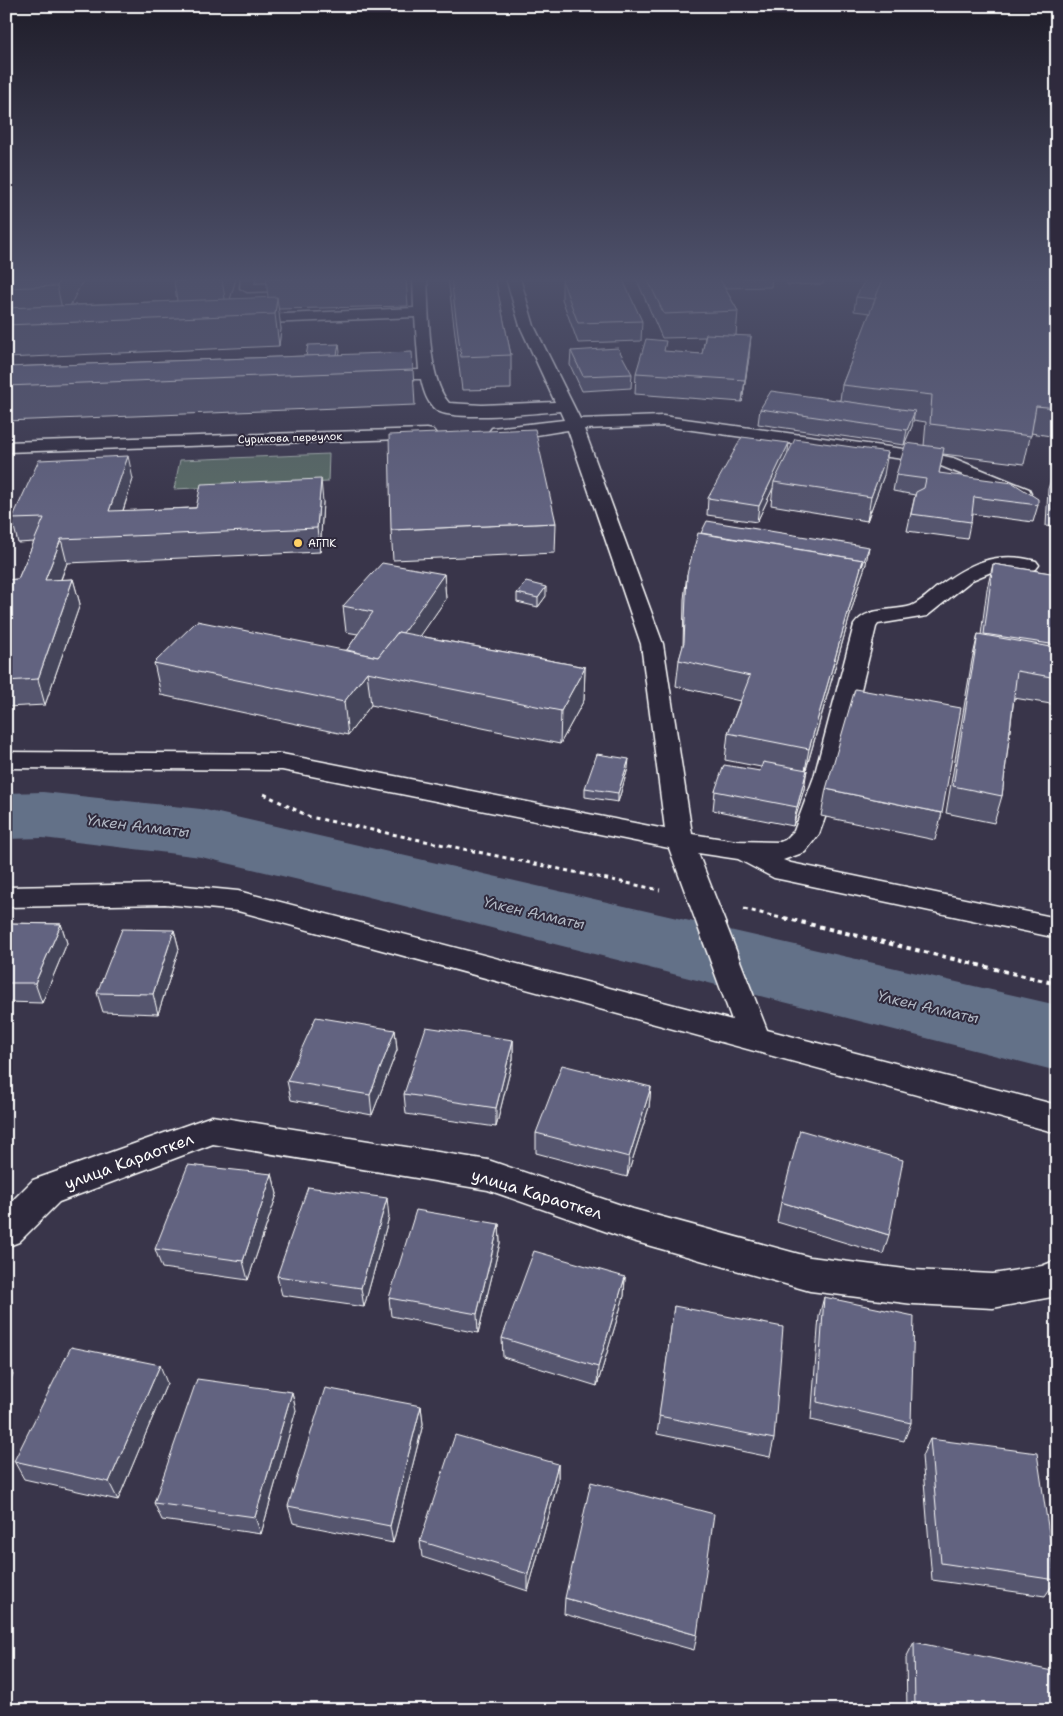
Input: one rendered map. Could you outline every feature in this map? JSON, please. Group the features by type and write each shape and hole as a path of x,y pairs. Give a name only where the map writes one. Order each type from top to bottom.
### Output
{"street":[{"path":"426,358 427,374 434,399 444,408 664,421 925,457 947,462 1023,494"},
{"path":"542,358 570,415 652,644 680,842 754,1037"},
{"path":"358,376 427,374"},
{"path":"485,432 524,431 570,415"},
{"name":"Сурикова переулок","path":"6,447 446,433"},
{"path":"6,760 282,762 680,842 736,850 783,851 795,846 806,834 827,777 865,625 871,619 919,611 965,576 995,563 1029,565"},
{"path":"736,850 784,871 1057,928"},
{"path":"6,897 165,894 238,901 1057,1119"},
{"name":"улица Караоткел","path":"6,1231 46,1191 212,1130 488,1175 634,1225 810,1274 913,1287 993,1290 1049,1282 1057,1277"}],"path":[{"path":"260,792 310,817 702,899 1057,984"}],"green space":[{"path":"329,454 328,482 174,489 180,460"}],"building":[{"path":"247,358 412,358 413,370 6,386 6,367"},
{"path":"574,358 623,358 632,374 583,376"},
{"path":"640,358 748,358 745,380 636,373"},
{"path":"852,358 1057,358 1057,408 1036,406 1031,436 930,424 932,395 842,385"},
{"path":"771,391 915,411 907,430 760,409"},
{"path":"535,429 556,523 391,530 389,435"},
{"path":"742,437 789,443 759,506 708,498"},
{"path":"795,439 888,452 871,497 774,482"},
{"path":"906,443 944,448 939,473 1013,483 1038,499 1038,505 974,497 971,522 911,514 916,492 924,488 926,479 896,475"},
{"path":"128,456 109,511 196,508 201,484 321,479 317,528 61,539 45,580 73,579 38,679 6,681 6,580 18,579 44,518 12,519 39,460"},
{"path":"1053,473 1057,473 1057,510 1051,509"},
{"path":"707,521 869,547 862,567 863,560 701,533"},
{"path":"698,533 863,560 809,749 728,733 750,676 679,660 684,642 687,574"},
{"path":"382,563 444,574 403,633 398,632 378,657 347,650 373,612 343,606"},
{"path":"993,564 1057,574 1057,645 984,634"},
{"path":"526,582 546,587 538,598 517,593"},
{"path":"197,621 378,657 398,632 585,667 561,711 367,672 344,702 154,663"},
{"path":"978,634 1057,648 1057,678 1017,671 1002,796 953,786"},
{"path":"855,689 961,708 942,813 826,789"},
{"path":"597,754 629,759 618,793 585,788"},
{"path":"763,762 807,770 797,807 715,791 724,765 760,771"},
{"path":"6,923 61,924 35,983 6,983"},
{"path":"122,929 174,930 153,994 97,993"},
{"path":"316,1017 395,1030 370,1095 287,1081"},
{"path":"426,1027 513,1040 496,1108 404,1094"},
{"path":"562,1065 651,1087 629,1157 536,1133"},
{"path":"800,1130 903,1160 889,1235 781,1202"},
{"path":"188,1165 272,1174 243,1261 155,1249"},
{"path":"308,1187 387,1198 361,1288 277,1276"},
{"path":"416,1210 499,1224 477,1314 389,1298"},
{"path":"534,1251 625,1277 598,1367 502,1338"},
{"path":"824,1297 914,1316 911,1423 817,1402"},
{"path":"674,1306 783,1327 774,1439 659,1416"},
{"path":"71,1347 160,1365 109,1482 14,1461"},
{"path":"197,1379 292,1392 255,1517 154,1503"},
{"path":"325,1388 421,1406 390,1526 288,1506"},
{"path":"455,1435 558,1464 528,1574 420,1541"},
{"path":"930,1439 1037,1453 1056,1580 941,1563"},
{"path":"591,1482 714,1514 697,1635 565,1598"},
{"path":"914,1642 1057,1672 1057,1710 915,1710"}],"waterway":[{"name":"Үлкен Алматы","path":"6,816 43,815 201,833 333,863 1057,1038"}],"place":[{"name":"АГПК","path":"298,543"}]}
